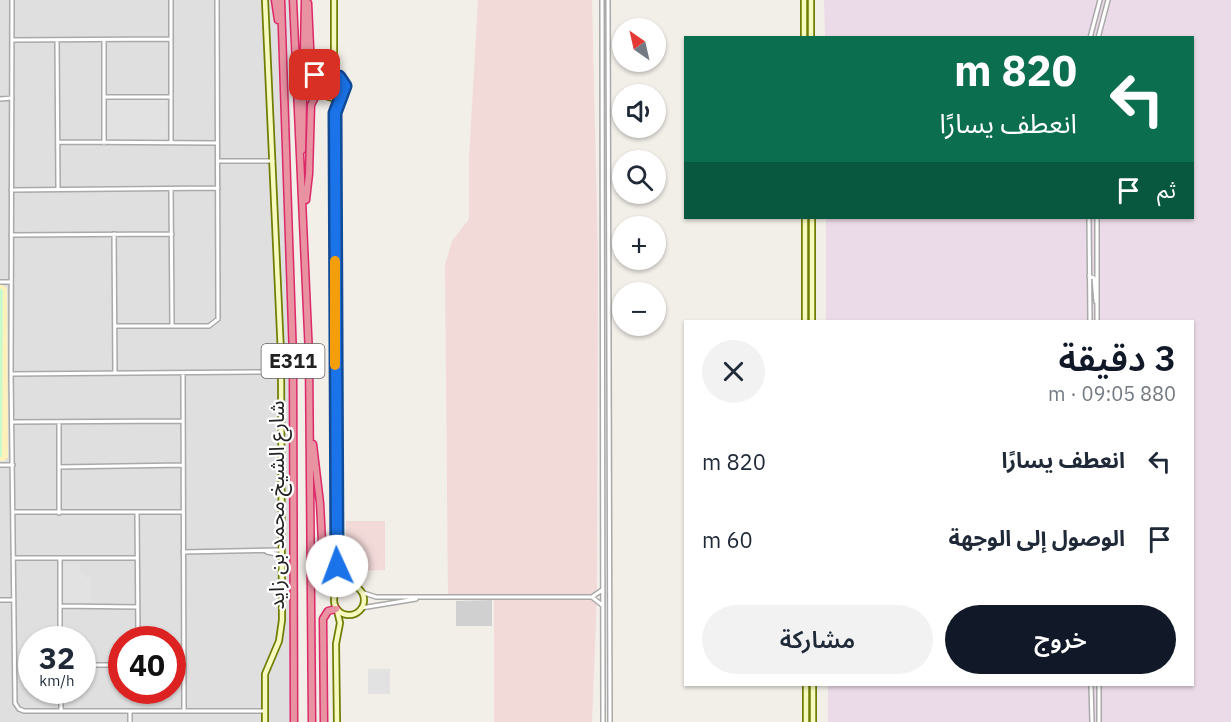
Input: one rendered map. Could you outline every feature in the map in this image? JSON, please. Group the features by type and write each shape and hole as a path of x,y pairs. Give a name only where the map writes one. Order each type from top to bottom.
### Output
{"highway":[{"path":"275,0 281,49"},
{"name":"شارع الشيخ محمد بن زايد","path":"281,0 293,358 294,720"},
{"name":"شارع الشيخ محمد بن زايد","path":"293,0 304,209 312,722"},
{"path":"300,159 304,129 306,0"},
{"path":"306,0 310,68 318,77 327,77"},
{"path":"304,209 309,174 311,105 315,97 325,94"},
{"path":"309,420 320,503 325,584 329,589 339,589"},
{"path":"324,562 327,566 333,562 336,532"},
{"path":"324,722 324,617 328,611 337,610"}],"street":[{"path":"12,0 11,374 16,706 24,711 265,711"},
{"path":"171,0 171,143"},
{"path":"115,326 211,326 218,319 217,0"},
{"path":"265,0 281,372 282,552 282,625 279,641 266,671 265,722"},
{"path":"334,0 333,69 322,85 335,113"},
{"path":"602,0 603,722"},
{"path":"608,0 610,722"},
{"path":"804,0 804,36"},
{"path":"811,0 811,36"},
{"path":"1091,36 1100,0"},
{"path":"1099,36 1108,0"},
{"path":"12,40 171,39"},
{"path":"57,40 58,189"},
{"path":"104,40 104,143"},
{"path":"334,57 344,89 335,113 336,563 339,571 339,589 334,598 340,619 336,644 337,722"},
{"path":"327,77 335,76 342,79"},
{"path":"325,94 333,98 341,96"},
{"path":"104,97 171,97"},
{"path":"0,99 12,98"},
{"path":"602,118 606,117 608,120"},
{"path":"58,142 218,143"},
{"path":"218,161 273,160"},
{"path":"11,190 218,188"},
{"path":"171,189 172,326"},
{"path":"805,219 805,320"},
{"path":"812,219 812,320"},
{"path":"1089,219 1090,320"},
{"path":"1097,219 1097,320"},
{"path":"114,234 115,373"},
{"path":"11,235 171,234"},
{"path":"1089,276 1094,278 1097,307"},
{"path":"0,282 11,282"},
{"path":"11,374 281,372"},
{"path":"183,373 184,626"},
{"path":"603,388 605,391 609,388"},
{"path":"12,422 183,421"},
{"path":"59,422 59,513"},
{"path":"0,465 13,465"},
{"path":"59,467 183,465"},
{"path":"14,512 183,512"},
{"path":"137,512 138,626"},
{"path":"183,552 282,552"},
{"path":"14,558 137,558"},
{"path":"60,558 60,626"},
{"path":"339,571 361,592 376,597 592,597 603,588"},
{"path":"339,589 348,586 355,587"},
{"path":"361,592 362,608"},
{"path":"339,627 362,608 373,604 394,604 427,597"},
{"path":"592,597 603,606"},
{"path":"0,600 14,600"},
{"path":"60,606 137,607"},
{"path":"337,610 344,615 352,615"},
{"path":"806,686 806,722"},
{"path":"813,686 813,722"},
{"path":"1092,686 1092,722"},
{"path":"1099,686 1099,722"},
{"path":"61,704 61,711"},
{"path":"184,704 184,711"},
{"path":"130,711 130,722"}],"shaded area":[{"path":"0,0 290,0 294,722 0,722"},
{"path":"478,0 592,0 598,256 597,597 592,722 494,722 494,599 448,599 445,265 452,241 469,219 469,158"},
{"path":"824,0 1231,0 1231,722 828,722 828,686 1194,686 1194,320 826,320 826,219 1194,219 1194,36 825,36"},
{"path":"166,97 167,139 108,140 108,99"},
{"path":"346,521 385,521 385,570 356,571 346,562"},
{"path":"68,564 79,564 79,571 86,578 91,577 91,603 66,603 62,599 62,567"},
{"path":"492,600 492,626 456,626 456,601"},
{"path":"368,669 390,669 390,694 368,694"}],"sand":[{"path":"0,284 7,288 8,457 4,461 0,461"}],"green space":[{"path":"0,288 3,290 2,457 0,457"}],"slow traffic":[{"path":"335,261 335,365"}],"route":[{"path":"315,75 322,78 339,77 345,86 336,104 335,113 337,566"}]}
